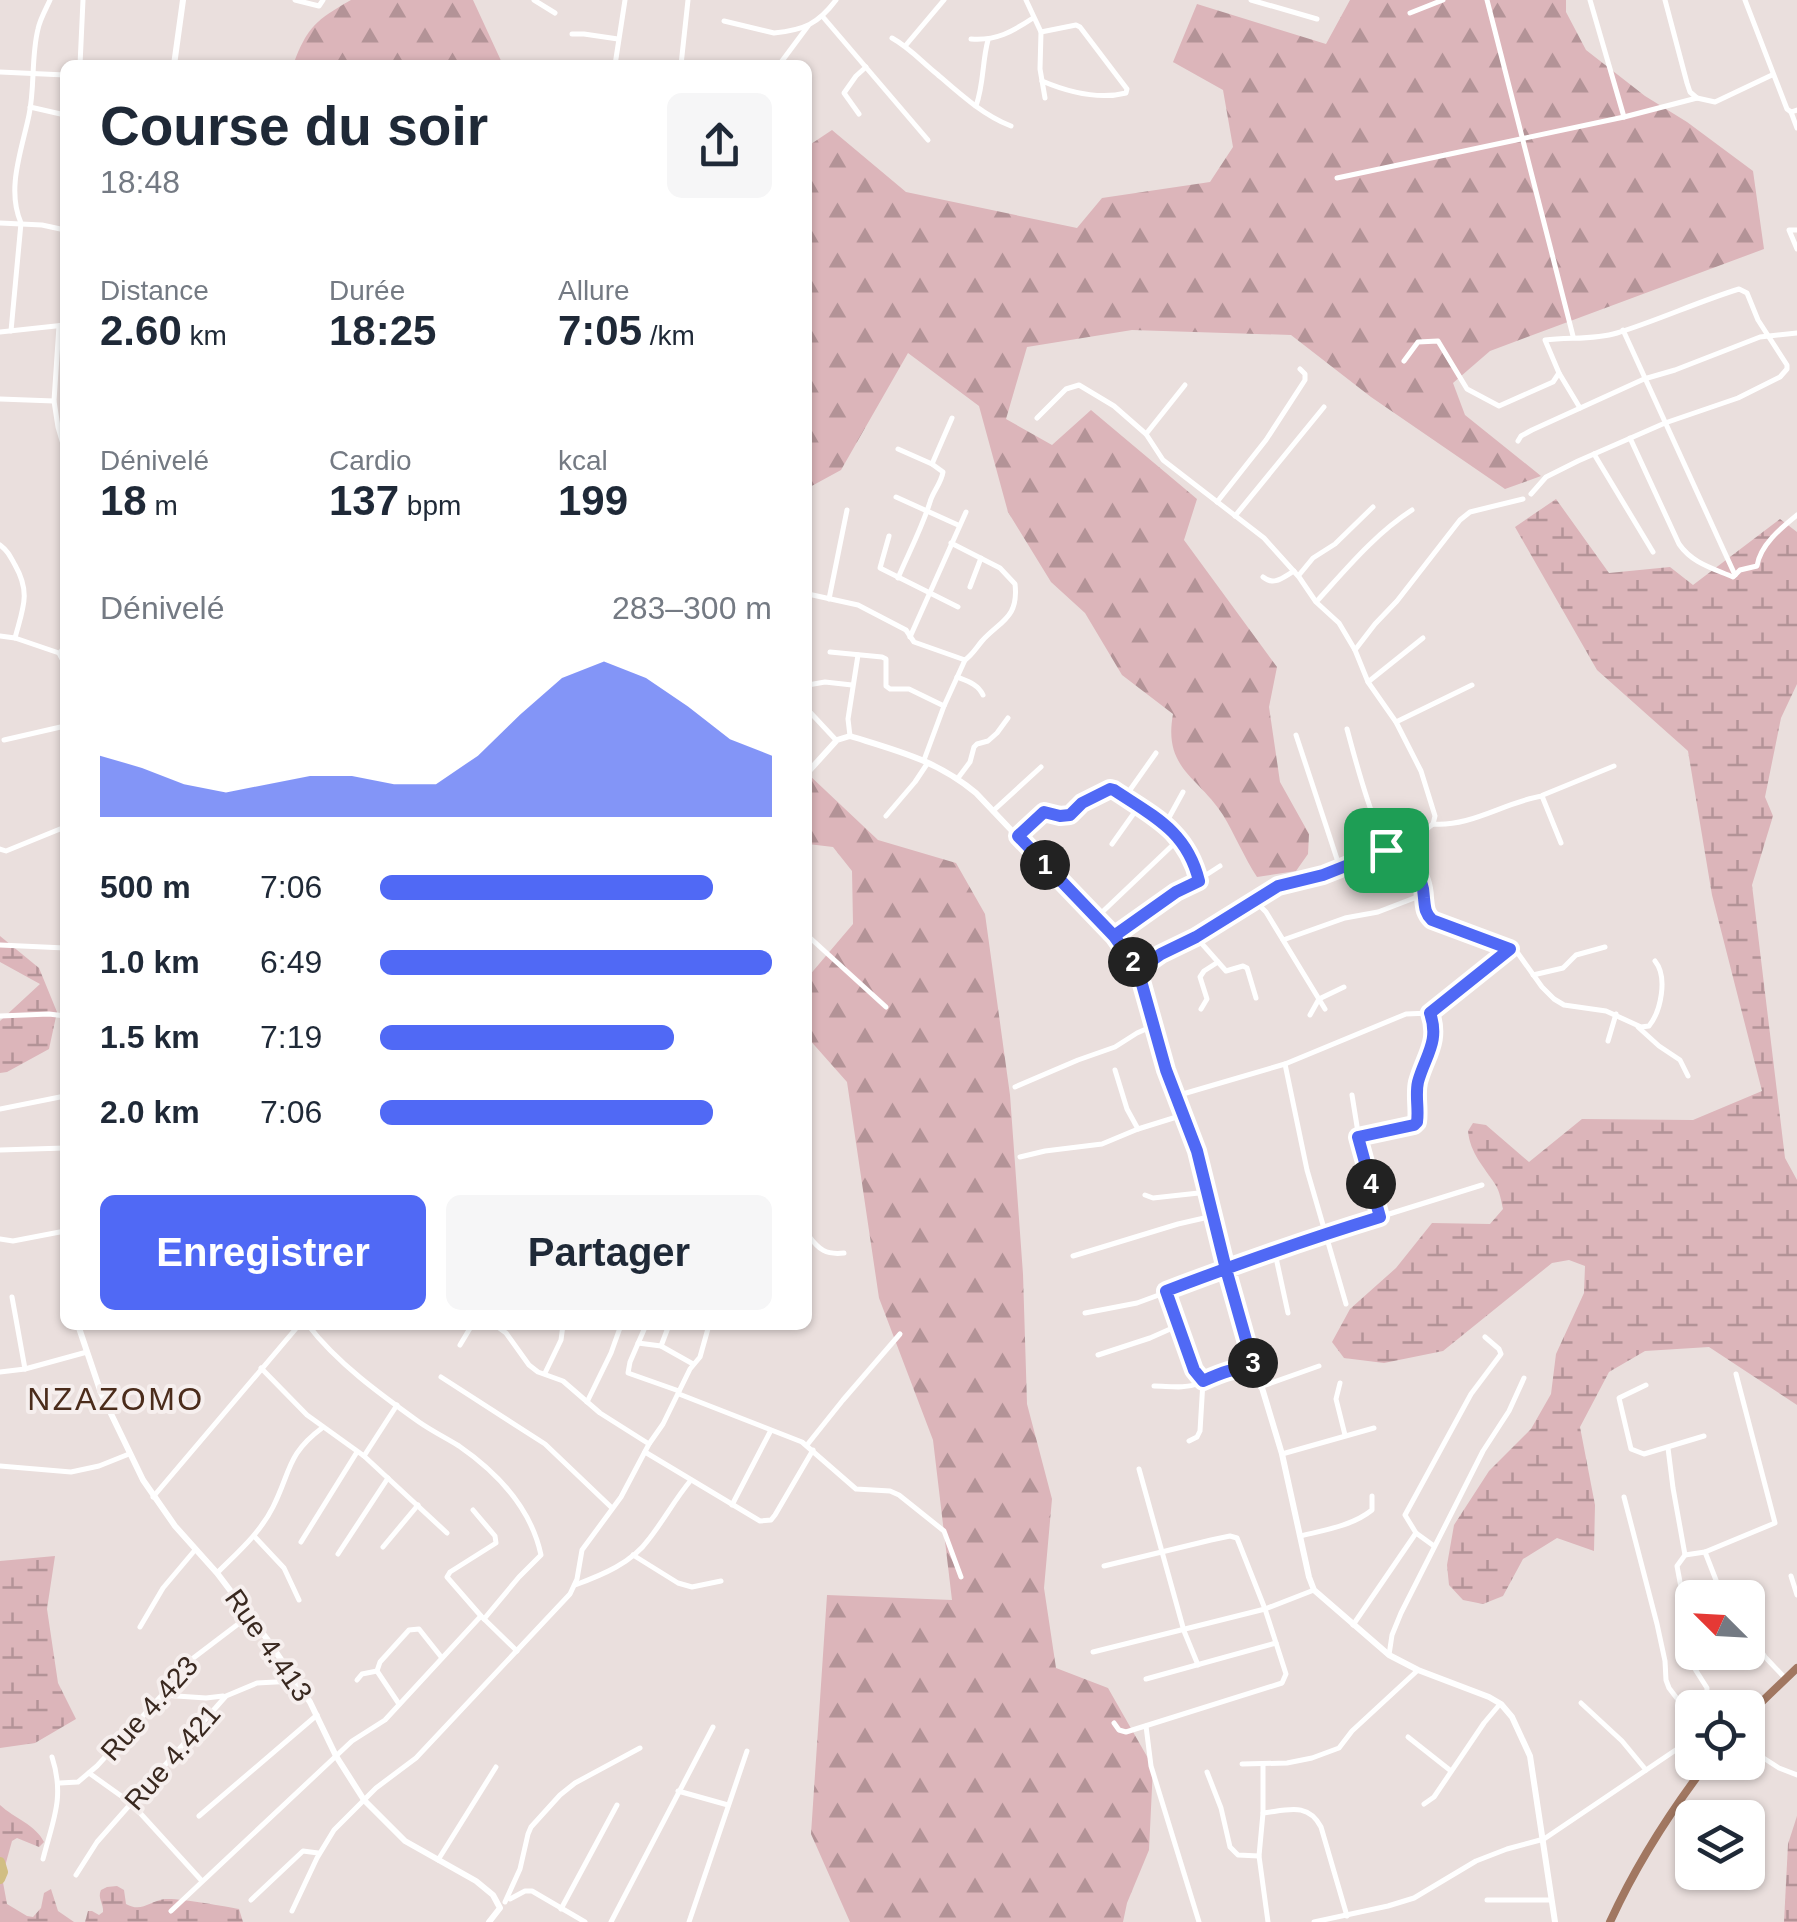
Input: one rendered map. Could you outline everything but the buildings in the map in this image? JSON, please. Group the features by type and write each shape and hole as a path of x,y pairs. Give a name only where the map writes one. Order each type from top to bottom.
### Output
{"main road":[{"path":"1765,1699 1797,1668"},
{"path":"1610,1922 1662,1827 1694,1780"}],"street":[{"path":"11,332 21,223 16,212 15,188 19,149 30,107 38,27 50,0"},
{"path":"80,60 82,0"},
{"path":"175,60 182,0"},
{"path":"296,0 319,6 324,0"},
{"path":"534,0 555,14"},
{"path":"615,60 625,0"},
{"path":"682,60 688,0"},
{"path":"724,21 774,33 808,26 823,17 836,0"},
{"path":"906,45 944,0"},
{"path":"1026,0 1041,32 1045,98"},
{"path":"1251,0 1317,19"},
{"path":"1410,13 1444,0"},
{"path":"1487,0 1574,336"},
{"path":"1590,0 1624,117"},
{"path":"1664,0 1690,92 1697,98"},
{"path":"1746,0 1772,75 1786,108 1794,111 1797,128"},
{"path":"823,17 928,140"},
{"path":"971,39 988,40 1033,18"},
{"path":"783,60 808,26"},
{"path":"1041,32 1080,27 1127,90 1105,96 1061,90 1042,81"},
{"path":"572,34 618,40"},
{"path":"892,38 906,45 990,118 1012,126"},
{"path":"976,106 982,90 988,40"},
{"path":"859,114 844,94 866,66"},
{"path":"0,72 60,75"},
{"path":"1338,178 1697,98 1716,102 1772,75"},
{"path":"30,107 60,115"},
{"path":"0,223 60,229"},
{"path":"1797,230 1789,230 1797,250"},
{"path":"1531,494 1546,477 1665,423 1738,398 1784,374 1786,365 1746,293 1738,288 1650,324 1594,337 1545,340 1580,408"},
{"path":"0,332 60,325"},
{"path":"1623,330 1735,574"},
{"path":"1518,442 1521,436 1644,378 1767,336 1797,333"},
{"path":"1404,361 1418,342 1438,341 1467,389 1500,406 1552,382 1559,373"},
{"path":"60,355 54,401 60,428"},
{"path":"1217,502 1266,440 1304,380 1300,369"},
{"path":"1037,418 1066,389 1079,385 1114,406 1146,434 1163,460 1264,538 1316,602 1339,623 1368,682 1396,722 1422,771 1435,816 1419,835 1386,850 1278,886 1138,970"},
{"path":"1146,434 1184,385"},
{"path":"0,399 54,401"},
{"path":"1235,516 1324,407"},
{"path":"932,464 952,418"},
{"path":"1630,438 1688,556 1732,576 1757,566 1759,555 1797,515"},
{"path":"898,449 943,472 898,578"},
{"path":"1594,454 1652,552"},
{"path":"896,497 958,525"},
{"path":"1355,650 1460,520 1470,512 1523,500"},
{"path":"1263,577 1274,582 1296,574 1373,507"},
{"path":"829,599 847,510"},
{"path":"1316,602 1389,524 1412,510"},
{"path":"910,637 966,512"},
{"path":"889,536 879,564 882,570 958,607"},
{"path":"886,816 915,782 926,761 964,660 1004,622 1016,600 1015,584 1000,568 950,543"},
{"path":"0,545 6,548 26,594 16,638"},
{"path":"970,587 981,558"},
{"path":"812,595 858,605 906,630 914,642 964,660"},
{"path":"0,636 60,649"},
{"path":"1368,682 1423,638"},
{"path":"830,652 886,659 886,686 909,690 944,706"},
{"path":"850,736 848,719 858,654"},
{"path":"956,677 975,685 983,696"},
{"path":"812,684 852,685"},
{"path":"1396,722 1472,685"},
{"path":"812,714 836,740"},
{"path":"958,778 970,762 976,744 998,733 1008,718"},
{"path":"4,740 60,727"},
{"path":"1347,729 1364,795 1386,850 1412,864 1419,874 1427,894 1427,915 1432,920 1516,952 1554,999 1564,1005 1606,1011 1645,1028 1654,1020 1663,974 1656,961"},
{"path":"812,767 836,740 850,736 926,761 958,778 1114,936 1138,970 1153,1026 1197,1151 1226,1269 1282,1454 1314,1590 1388,1655 1501,1704 1512,1717 1530,1756 1555,1922"},
{"path":"1296,736 1340,868"},
{"path":"1125,797 1156,752"},
{"path":"1432,824 1443,825 1542,796 1614,766"},
{"path":"993,810 1041,767"},
{"path":"1018,836 1044,812 1070,815 1082,803 1110,789 1166,823 1194,865 1199,881"},
{"path":"1166,823 1182,792"},
{"path":"1542,796 1561,843"},
{"path":"1112,844 1139,806"},
{"path":"0,849 60,829"},
{"path":"1096,918 1179,839"},
{"path":"1114,936 1220,866"},
{"path":"1283,940 1315,926 1378,912 1427,894"},
{"path":"1256,901 1325,1010"},
{"path":"1196,937 1226,971 1247,968 1256,998"},
{"path":"812,940 886,1006"},
{"path":"0,945 60,948"},
{"path":"1533,975 1563,968 1576,955 1605,947"},
{"path":"1176,1096 1285,1064 1406,1014 1430,1013 1510,949"},
{"path":"1202,1009 1208,999 1201,973 1218,962"},
{"path":"1310,1015 1319,999 1344,987"},
{"path":"1358,1137 1417,1122 1418,1082 1434,1032 1430,1013"},
{"path":"1608,1041 1616,1014"},
{"path":"0,1016 60,1015"},
{"path":"1634,1022 1653,1042 1680,1060 1688,1076"},
{"path":"1015,1087 1115,1048 1153,1026"},
{"path":"1285,1064 1307,1170 1346,1304"},
{"path":"1115,1070 1138,1128"},
{"path":"1352,1095 1358,1137 1380,1217"},
{"path":"0,1109 60,1097"},
{"path":"1020,1157 1102,1144 1138,1128 1183,1116"},
{"path":"0,1150 60,1148"},
{"path":"1085,1313 1138,1303 1325,1234 1482,1185"},
{"path":"1145,1196 1208,1192"},
{"path":"1073,1256 1213,1216"},
{"path":"0,1239 13,1241 60,1232"},
{"path":"812,1240 821,1251 844,1253"},
{"path":"1274,1252 1288,1313"},
{"path":"1166,1291 1194,1370 1203,1381 1200,1431 1190,1441"},
{"path":"12,1297 25,1369"},
{"path":"1098,1354 1177,1326"},
{"name":"Rue 4.413","path":"80,1330 101,1393 152,1497 250,1615 310,1702 336,1756 364,1800 405,1842 487,1889 503,1905"},
{"path":"152,1497 295,1330"},
{"path":"171,1911 352,1741 385,1720 541,1555 528,1518 506,1486 465,1451 397,1405 312,1330"},
{"path":"460,1345 469,1330"},
{"path":"502,1330 529,1366 563,1381 691,1480 760,1521 771,1520 810,1448 842,1400 900,1334"},
{"path":"544,1374 563,1330"},
{"path":"587,1402 619,1330"},
{"path":"644,1330 628,1373 810,1448 852,1487 894,1492 939,1526 961,1577"},
{"path":"661,1346 667,1330"},
{"path":"292,1911 334,1830 416,1758 560,1607 575,1585 582,1550 663,1424 700,1357 708,1330"},
{"path":"1434,1546 1407,1522 1407,1509 1471,1394 1500,1354 1485,1337"},
{"path":"638,1343 661,1346 693,1364"},
{"path":"0,1372 87,1352"},
{"path":"1260,1387 1319,1366"},
{"path":"262,1368 323,1428 361,1454 448,1533"},
{"path":"1154,1386 1191,1386 1221,1372 1254,1368"},
{"path":"1685,1555 1705,1552 1775,1523 1736,1374"},
{"path":"441,1376 544,1444 612,1508"},
{"path":"1388,1655 1400,1612 1524,1378"},
{"path":"1340,1383 1336,1399 1345,1436"},
{"path":"1646,1385 1619,1398 1631,1449 1644,1454 1704,1436"},
{"path":"301,1542 397,1405"},
{"path":"217,1573 254,1536 273,1507 295,1455 304,1442 323,1428"},
{"path":"1282,1454 1374,1428"},
{"path":"732,1505 770,1430"},
{"path":"1668,1448 1685,1555 1678,1566 1681,1580"},
{"path":"0,1466 70,1472 129,1454"},
{"path":"1139,1468 1184,1631 1198,1665"},
{"path":"338,1554 388,1478"},
{"path":"575,1585 634,1555 691,1480"},
{"path":"1300,1536 1344,1525 1368,1514 1372,1510 1372,1496"},
{"path":"1624,1496 1657,1624 1666,1680 1675,1696"},
{"path":"383,1548 418,1506"},
{"path":"473,1510 495,1536 496,1543 447,1577 482,1618 518,1650"},
{"path":"1352,1624 1416,1534"},
{"path":"254,1536 284,1568 299,1600"},
{"path":"1104,1566 1211,1540 1237,1538 1286,1674 1282,1684 1126,1732 1114,1724"},
{"path":"140,1626 163,1588 196,1550"},
{"path":"1705,1552 1716,1580"},
{"path":"634,1555 678,1583 692,1587 721,1581"},
{"path":"1791,1576 1797,1595"},
{"path":"1093,1652 1265,1609 1314,1590"},
{"name":"Rue 4.423","path":"89,1773 162,1695 171,1675 250,1615"},
{"path":"398,1704 377,1672 380,1662 413,1628 422,1632 442,1658"},
{"path":"1146,1680 1276,1643"},
{"path":"1765,1657 1785,1678"},
{"path":"1242,1764 1287,1763 1339,1748 1418,1670"},
{"path":"358,1680 362,1674 377,1672"},
{"name":"Rue 4.421","path":"76,1875 97,1842 226,1696 257,1683 294,1681"},
{"path":"162,1695 226,1696"},
{"path":"1582,1702 1646,1770"},
{"path":"1424,1804 1434,1797 1484,1722 1501,1704"},
{"path":"198,1816 317,1716"},
{"path":"1146,1726 1151,1766 1199,1922"},
{"path":"611,1922 713,1727"},
{"path":"1408,1737 1451,1771"},
{"path":"503,1905 520,1870 532,1828 575,1783 640,1748"},
{"path":"1314,1922 1414,1898 1476,1862 1544,1839 1675,1750"},
{"path":"689,1922 747,1752"},
{"path":"43,1859 60,1783 52,1757"},
{"path":"1765,1759 1797,1774"},
{"path":"1264,1764 1259,1856 1268,1922"},
{"path":"438,1860 496,1767"},
{"path":"1207,1772 1230,1847 1238,1855 1259,1856"},
{"path":"60,1783 78,1782 89,1773 130,1804 202,1882"},
{"path":"678,1790 728,1805"},
{"path":"561,1909 617,1804"},
{"path":"1263,1813 1300,1809 1316,1817 1347,1916"},
{"path":"250,1900 303,1851 320,1854"},
{"path":"488,1922 517,1894 532,1891 585,1922"},
{"path":"1487,1900 1551,1900"}],"green space":[{"path":"351,0 473,0 501,60 295,60 314,26"},
{"path":"1350,0 1566,0 1566,12 1586,50 1753,171 1764,249 1490,351 1453,383 1465,415 1541,476 1505,489 1371,397 1291,335 1132,330 1027,347 1006,419 1052,445 1091,410 1197,499 1184,540 1277,667 1269,707 1280,782 1309,834 1308,854 1296,871 1257,877 1223,815 1178,760 1171,733 1173,714 1122,675 1085,613 1051,582 1008,512 979,406 908,353 841,470 812,486 812,143 832,130 906,192 1077,228 1102,198 1210,182 1233,147 1223,90 1173,62 1197,4 1326,44"},
{"path":"1556,499 1609,573 1670,567 1693,585 1780,519 1797,532 1797,684 1781,718 1765,797 1773,816 1752,885 1785,1158 1797,1180 1797,1405 1709,1347 1645,1351 1609,1372 1580,1427 1595,1505 1594,1551 1557,1538 1523,1559 1503,1596 1483,1604 1463,1600 1449,1585 1447,1565 1454,1525 1489,1471 1531,1429 1551,1394 1556,1354 1584,1293 1585,1266 1569,1260 1552,1263 1443,1351 1384,1363 1344,1358 1332,1342 1350,1309 1396,1268 1432,1223 1490,1224 1503,1209 1497,1187 1472,1146 1468,1131 1473,1123 1486,1125 1529,1162 1582,1119 1693,1120 1762,1091 1712,895 1688,751 1597,670 1515,527"},
{"path":"812,778 878,840 956,863 985,914 1010,1095 1023,1274 1027,1404 1052,1499 1044,1588 1056,1668 1108,1688 1153,1767 1149,1850 1123,1922 850,1922 811,1834 827,1595 952,1600 933,1440 879,1298 847,1082 812,1043 812,972 853,924 852,871 833,847 812,844"},
{"path":"0,936 39,968 57,1012 49,1049 0,1073 0,1021 40,984 0,962"},
{"path":"55,1556 47,1609 58,1683 76,1719 35,1743 0,1748 0,1561"},
{"path":"0,1805 30,1826 44,1842 39,1847 17,1838 12,1841 2,1877 7,1904 33,1917 41,1908 44,1893 51,1889 58,1911 74,1922 0,1922"},
{"path":"1797,1816 1797,1922 1784,1922 1788,1844"},
{"path":"117,1886 124,1890 126,1904 132,1906 165,1899 191,1901 239,1909 243,1922 85,1922 88,1911 99,1915 103,1912 101,1890"}],"waterway":[{"path":"0,1862 0,1879"}],"district":[{"name":"NZAZOMO","path":"116,1399"}],"route":[{"path":"1386,850 1323,875 1278,886 1138,970 1114,936 1018,836 1044,812 1070,815 1082,803 1110,789 1166,823 1194,865 1199,881 1176,892 1114,936 1125,950 1138,970 1166,1070 1197,1151 1226,1269 1254,1368 1221,1372 1203,1381 1194,1370 1166,1291 1226,1269 1325,1234 1380,1217 1358,1137 1417,1122 1418,1082 1434,1032 1430,1013 1510,949 1432,920 1425,909 1419,874 1404,858 1386,850"}]}
